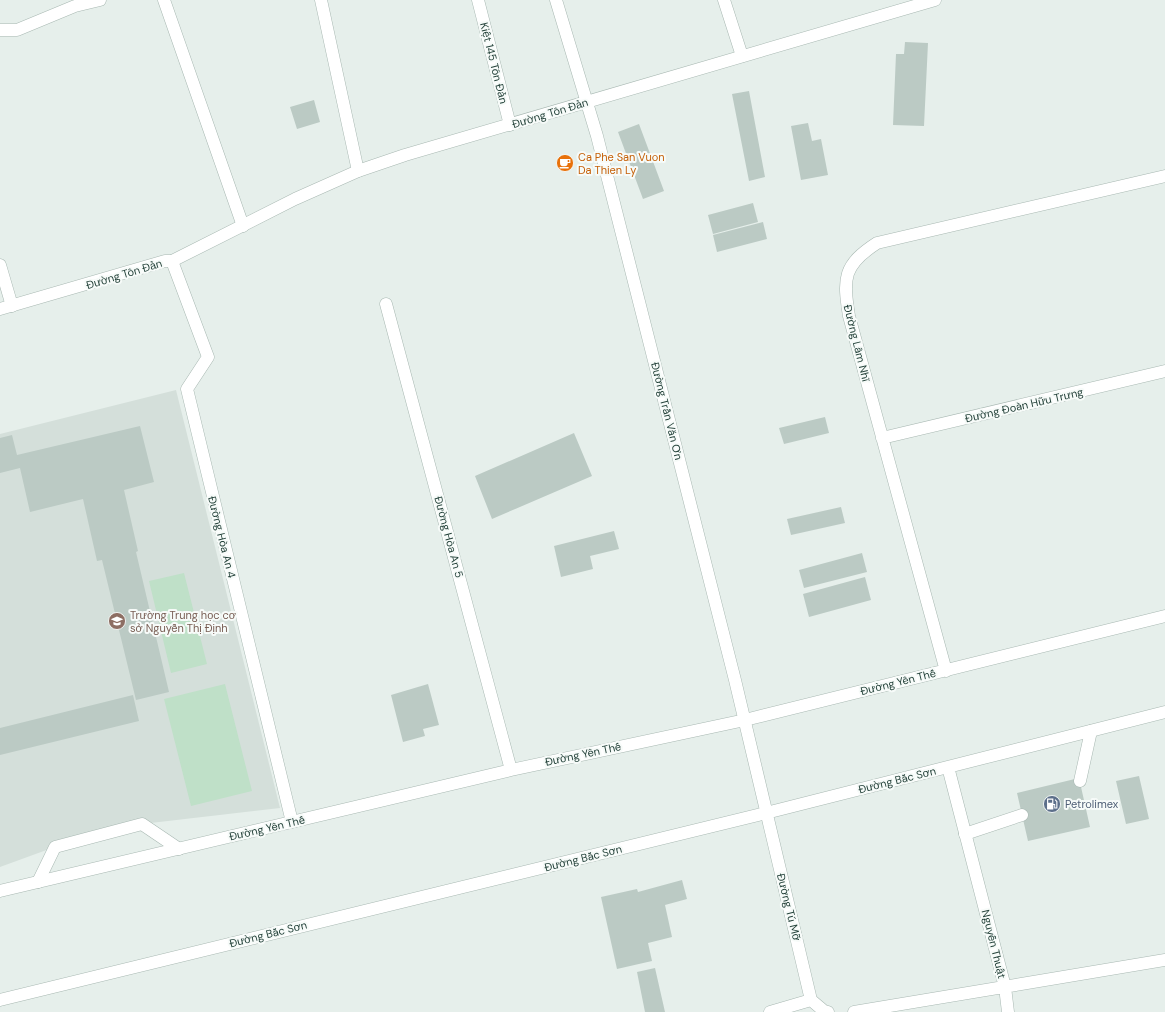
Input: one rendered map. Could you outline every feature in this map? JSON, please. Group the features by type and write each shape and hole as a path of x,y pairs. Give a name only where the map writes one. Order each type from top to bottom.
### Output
{"street":[{"path":"0,30 17,30 75,6 100,0"},
{"path":"164,0 243,226"},
{"path":"321,0 358,171"},
{"name":"Kiệt 145 Tôn Đản","path":"478,0 510,125"},
{"name":"Đường Trần Văn Ơn","path":"556,0 588,102 745,720 758,780"},
{"path":"724,0 742,56"},
{"name":"Đường Tôn Đản","path":"6,308 172,260 295,199 358,171 405,155 927,1"},
{"name":"Đường Lâm Nhĩ","path":"946,670 848,308 846,277 855,260 877,243 1165,176"},
{"name":"Đường Hòa An 4","path":"172,260 208,357 186,389 292,822"},
{"path":"0,265 6,308"},
{"name":"Đường Hòa An 5","path":"386,304 511,770"},
{"name":"Đường Đoàn Hữu Trưng","path":"882,438 1165,371"},
{"name":"Đường Yên Thế","path":"0,892 511,770 745,720 1165,616"},
{"name":"Đường Bắc Sơn","path":"0,1000 766,813 1165,712"},
{"path":"1080,781 1091,731"},
{"name":"Nguyễn Thuật","path":"948,767 1005,987 1165,960"},
{"name":"Đường Tú Mỡ","path":"758,780 812,1000"},
{"path":"965,834 1022,815"},
{"path":"38,882 55,846 142,824 179,849"},
{"path":"854,1012 1005,987 1008,1012"},
{"path":"770,1012 812,1000 824,1011 828,1012"}],"shaded area":[{"name":"Trường Trung học cơ sở Nguyễn Thị Định","path":"176,390 280,808 142,824 63,844 0,867 0,434"}],"green space":[{"path":"184,573 207,664 171,673 149,581"},
{"path":"225,684 252,791 191,806 164,699"}],"building":[{"path":"905,42 928,43 924,126 893,125 896,54 904,54"},
{"path":"749,91 765,177 749,181 732,94"},
{"path":"314,100 320,122 297,129 290,107"},
{"path":"808,123 812,141 821,139 828,175 801,180 791,126"},
{"path":"639,124 664,191 643,199 618,132"},
{"path":"753,203 758,222 713,234 708,215"},
{"path":"763,222 767,239 717,252 713,235"},
{"path":"825,417 829,433 784,444 779,428"},
{"path":"140,426 154,482 124,490 138,551 136,552 169,692 136,700 102,560 97,561 83,499 30,512 20,468 0,473 0,438 12,435 17,455"},
{"path":"574,433 592,476 492,519 475,476"},
{"path":"841,507 845,523 791,535 787,519"},
{"path":"614,531 619,549 590,556 593,569 561,577 554,546"},
{"path":"862,553 867,572 804,588 799,570"},
{"path":"865,577 871,600 809,617 803,594"},
{"path":"428,684 439,725 423,729 425,736 403,742 391,695"},
{"path":"133,695 139,721 0,755 0,728"},
{"path":"1139,776 1149,819 1126,824 1116,781"},
{"name":"Petrolimex","path":"1079,778 1090,827 1028,841 1017,793"},
{"path":"682,880 687,899 665,905 672,937 648,943 652,961 617,969 601,897 637,889 638,892"},
{"path":"655,968 665,1012 645,1012 637,972"}],"place":[{"name":"Ca Phe San Vuon Da Thien Ly","path":"565,163"},
{"name":"Trường Trung học cơ sở Nguyễn Thị Định","path":"117,621"},
{"name":"Petrolimex","path":"1052,804"}]}
